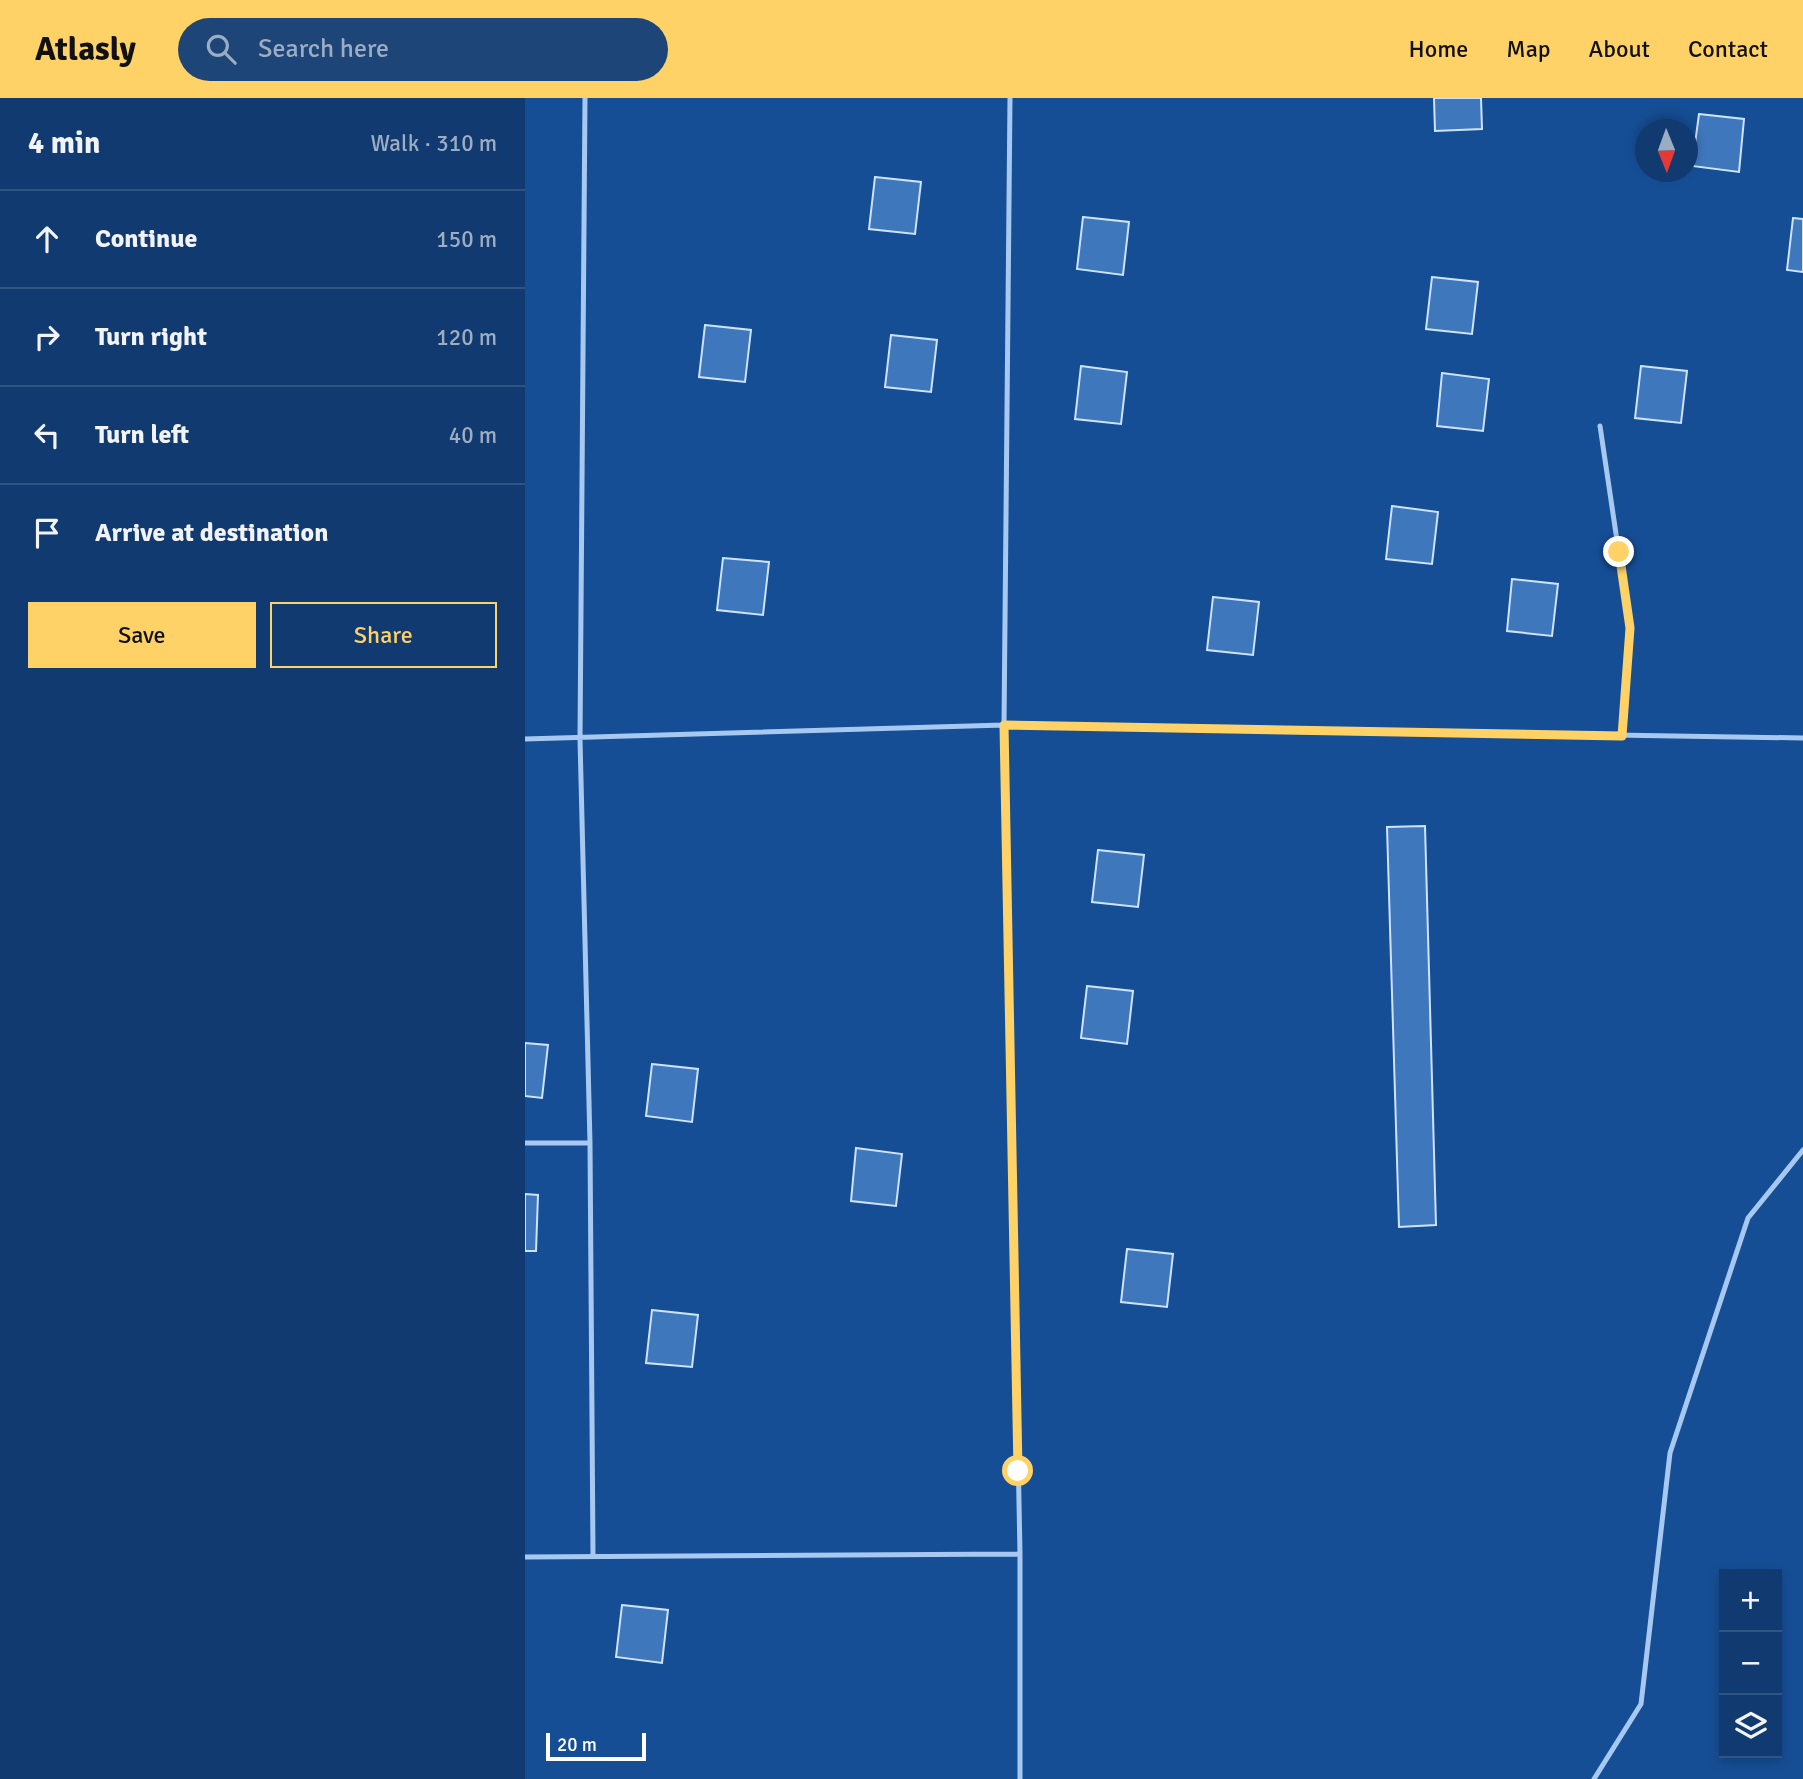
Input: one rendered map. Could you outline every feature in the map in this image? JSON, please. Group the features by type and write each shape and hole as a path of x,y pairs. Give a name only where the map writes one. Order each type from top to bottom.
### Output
{"lane":[{"path":"585,98 580,739 590,1143 593,1556"},
{"path":"1010,98 1004,725 1020,1554 1020,1779"},
{"path":"1600,426 1630,628 1622,736"},
{"path":"525,739 1004,725 1803,738"},
{"path":"525,1143 590,1143"},
{"path":"1594,1779 1641,1704 1670,1453 1739,1244 1748,1218 1803,1150"},
{"path":"525,1557 1020,1554"}],"building":[{"path":"1434,98 1481,98 1482,129 1435,131"},
{"path":"1699,114 1744,119 1739,172 1698,167"},
{"path":"875,177 921,182 915,234 869,229"},
{"path":"1083,217 1129,222 1123,275 1077,269"},
{"path":"1793,218 1803,219 1803,272 1787,270"},
{"path":"1432,277 1478,282 1472,334 1426,329"},
{"path":"705,325 751,330 745,382 699,377"},
{"path":"891,335 937,340 931,392 885,387"},
{"path":"1081,366 1127,372 1121,424 1075,419"},
{"path":"1641,366 1687,371 1681,423 1635,418"},
{"path":"1442,373 1489,379 1483,431 1437,426"},
{"path":"1392,506 1438,512 1432,564 1386,559"},
{"path":"723,558 769,562 763,615 717,610"},
{"path":"1512,579 1558,584 1552,636 1507,631"},
{"path":"1213,597 1259,602 1253,655 1207,650"},
{"path":"1425,826 1436,1225 1399,1227 1387,827"},
{"path":"1098,850 1144,855 1138,907 1092,902"},
{"path":"1087,986 1133,991 1127,1044 1081,1038"},
{"path":"525,1043 548,1045 542,1098 525,1096"},
{"path":"652,1064 698,1069 692,1122 646,1116"},
{"path":"856,1148 902,1154 896,1206 851,1201"},
{"path":"525,1194 538,1195 536,1251 525,1251"},
{"path":"1127,1249 1173,1254 1167,1307 1121,1302"},
{"path":"652,1310 698,1315 692,1367 646,1363"},
{"path":"622,1605 668,1610 662,1663 616,1657"}],"route":[{"path":"1018,1471 1004,725 1622,736 1630,628 1619,552"}]}
